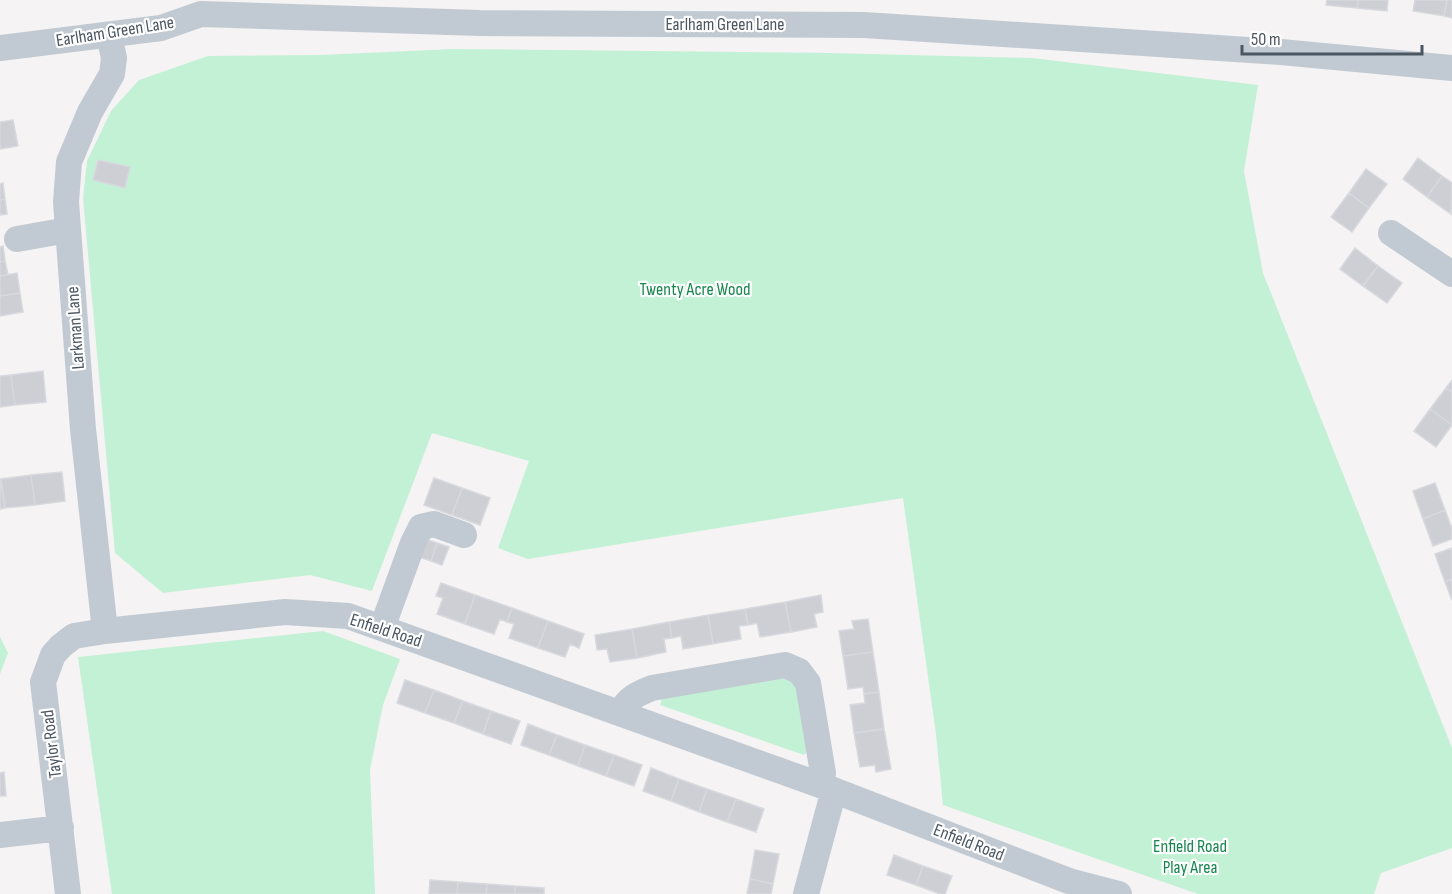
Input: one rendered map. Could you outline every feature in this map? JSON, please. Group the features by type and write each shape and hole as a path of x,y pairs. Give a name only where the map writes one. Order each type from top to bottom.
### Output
{"street":[{"name":"Earlham Green Lane","path":"0,48 161,28 201,7 480,23 864,25 1281,52 1452,68"},
{"name":"Larkman Lane","path":"105,630 83,429 66,202 69,162 90,112 112,74 114,58 110,35"},
{"path":"17,239 68,230"},
{"path":"1391,233 1452,274"},
{"path":"382,628 421,527 434,524 464,534"},
{"name":"Enfield Road","path":"105,630 285,612 348,616 827,788 1069,881 1119,894"},
{"name":"Taylor Road","path":"68,894 43,682 53,655 61,646 74,636 105,630"},
{"path":"620,713 625,702 634,695 652,688 785,665 799,671 808,683 827,788 806,894"},
{"path":"0,835 61,828"}],"green space":[{"name":"Twenty Acre Wood","path":"453,49 830,53 1032,58 1258,85 1244,171 1263,273 1452,748 1452,848 1381,873 1374,894 1198,894 943,805 936,734 903,498 528,559 498,548 529,461 432,433 372,591 310,575 163,593 115,553 83,198 87,161 111,111 139,80 208,56 321,55"},
{"path":"323,631 400,659 383,705 370,770 375,894 112,894 78,657"},
{"path":"0,637 8,653 0,674"},
{"path":"786,674 800,688 809,749 804,755 660,705 662,698"}],"building":[{"path":"1327,0 1358,0 1357,8 1326,5"},
{"path":"1358,0 1388,0 1387,11 1357,8"},
{"path":"1415,0 1447,0 1444,16 1413,11"},
{"path":"1447,0 1452,0 1452,18 1444,16"},
{"path":"13,120 18,146 0,149 0,122"},
{"path":"1418,158 1442,176 1427,197 1403,179"},
{"path":"98,160 130,167 125,188 93,180"},
{"path":"1366,169 1387,184 1369,208 1349,193"},
{"path":"1442,176 1452,183 1451,214 1427,197"},
{"path":"3,183 5,199 0,200 0,184"},
{"path":"1349,193 1369,208 1352,232 1331,217"},
{"path":"5,199 7,214 0,215 0,200"},
{"path":"3,246 5,261 0,262 0,247"},
{"path":"1355,248 1378,266 1363,286 1340,269"},
{"path":"5,261 8,275 0,276 0,262"},
{"path":"1378,266 1402,283 1387,303 1363,286"},
{"path":"17,273 20,293 0,296 0,276"},
{"path":"20,293 23,312 0,316 0,296"},
{"path":"43,371 46,402 15,405 11,375"},
{"path":"11,375 15,405 0,407 0,376"},
{"path":"1452,380 1452,392 1446,388"},
{"path":"1446,388 1452,392 1452,425 1430,409"},
{"path":"1430,409 1452,425 1436,447 1414,431"},
{"path":"62,472 65,501 35,505 31,475"},
{"path":"31,475 35,505 5,508 1,479"},
{"path":"434,478 462,488 452,515 424,505"},
{"path":"0,479 5,508 0,509"},
{"path":"1435,483 1445,510 1423,519 1413,491"},
{"path":"462,488 490,498 480,525 452,515"},
{"path":"1445,510 1452,529 1452,539 1433,546 1423,519"},
{"path":"426,539 437,543 431,561 419,557"},
{"path":"437,543 449,547 442,565 431,561"},
{"path":"1452,548 1452,579 1445,582 1435,554"},
{"path":"1452,579 1452,600 1445,582"},
{"path":"441,583 475,595 465,624 437,614 443,598 436,596"},
{"path":"475,595 512,608 507,622 500,619 494,634 465,624"},
{"path":"821,595 823,612 814,614 817,627 791,632 785,602"},
{"path":"785,602 791,632 760,637 757,623 748,625 745,609"},
{"path":"512,608 548,621 538,648 509,638 514,624 507,622"},
{"path":"745,609 748,625 739,626 741,639 713,644 708,615"},
{"path":"708,615 713,644 683,649 681,636 672,638 669,622"},
{"path":"868,619 873,652 843,656 839,631 854,629 852,621"},
{"path":"548,621 584,634 579,648 570,644 565,657 538,648"},
{"path":"669,622 672,638 664,639 666,652 637,658 632,629"},
{"path":"632,629 637,658 610,662 607,649 597,650 595,635"},
{"path":"873,652 879,692 864,694 863,687 848,689 843,656"},
{"path":"405,680 434,690 425,713 397,703"},
{"path":"434,690 463,701 454,723 425,713"},
{"path":"879,692 884,729 854,733 850,705 865,703 864,694"},
{"path":"463,701 491,711 483,734 454,723"},
{"path":"491,711 520,721 511,744 483,734"},
{"path":"528,724 557,735 549,755 521,745"},
{"path":"884,729 891,769 876,772 875,765 860,767 854,733"},
{"path":"557,735 585,745 578,766 549,755"},
{"path":"585,745 614,755 606,776 578,766"},
{"path":"614,755 642,765 634,786 606,776"},
{"path":"651,768 679,779 671,801 643,791"},
{"path":"4,772 6,796 0,796 0,773"},
{"path":"679,779 707,789 699,812 671,801"},
{"path":"707,789 736,799 727,822 699,812"},
{"path":"736,799 764,809 756,832 727,822"},
{"path":"755,850 779,854 773,884 750,879"},
{"path":"894,855 923,866 916,885 887,875"},
{"path":"923,866 952,876 945,894 916,885"},
{"path":"750,879 773,884 771,894 747,894"},
{"path":"430,880 458,882 457,894 429,894"},
{"path":"458,882 487,884 486,894 457,894"},
{"path":"487,884 515,886 515,894 486,894"},
{"path":"515,886 544,888 544,894 515,894"}],"park label":[{"name":"Enfield Road Play Area","path":"1190,856"}]}
